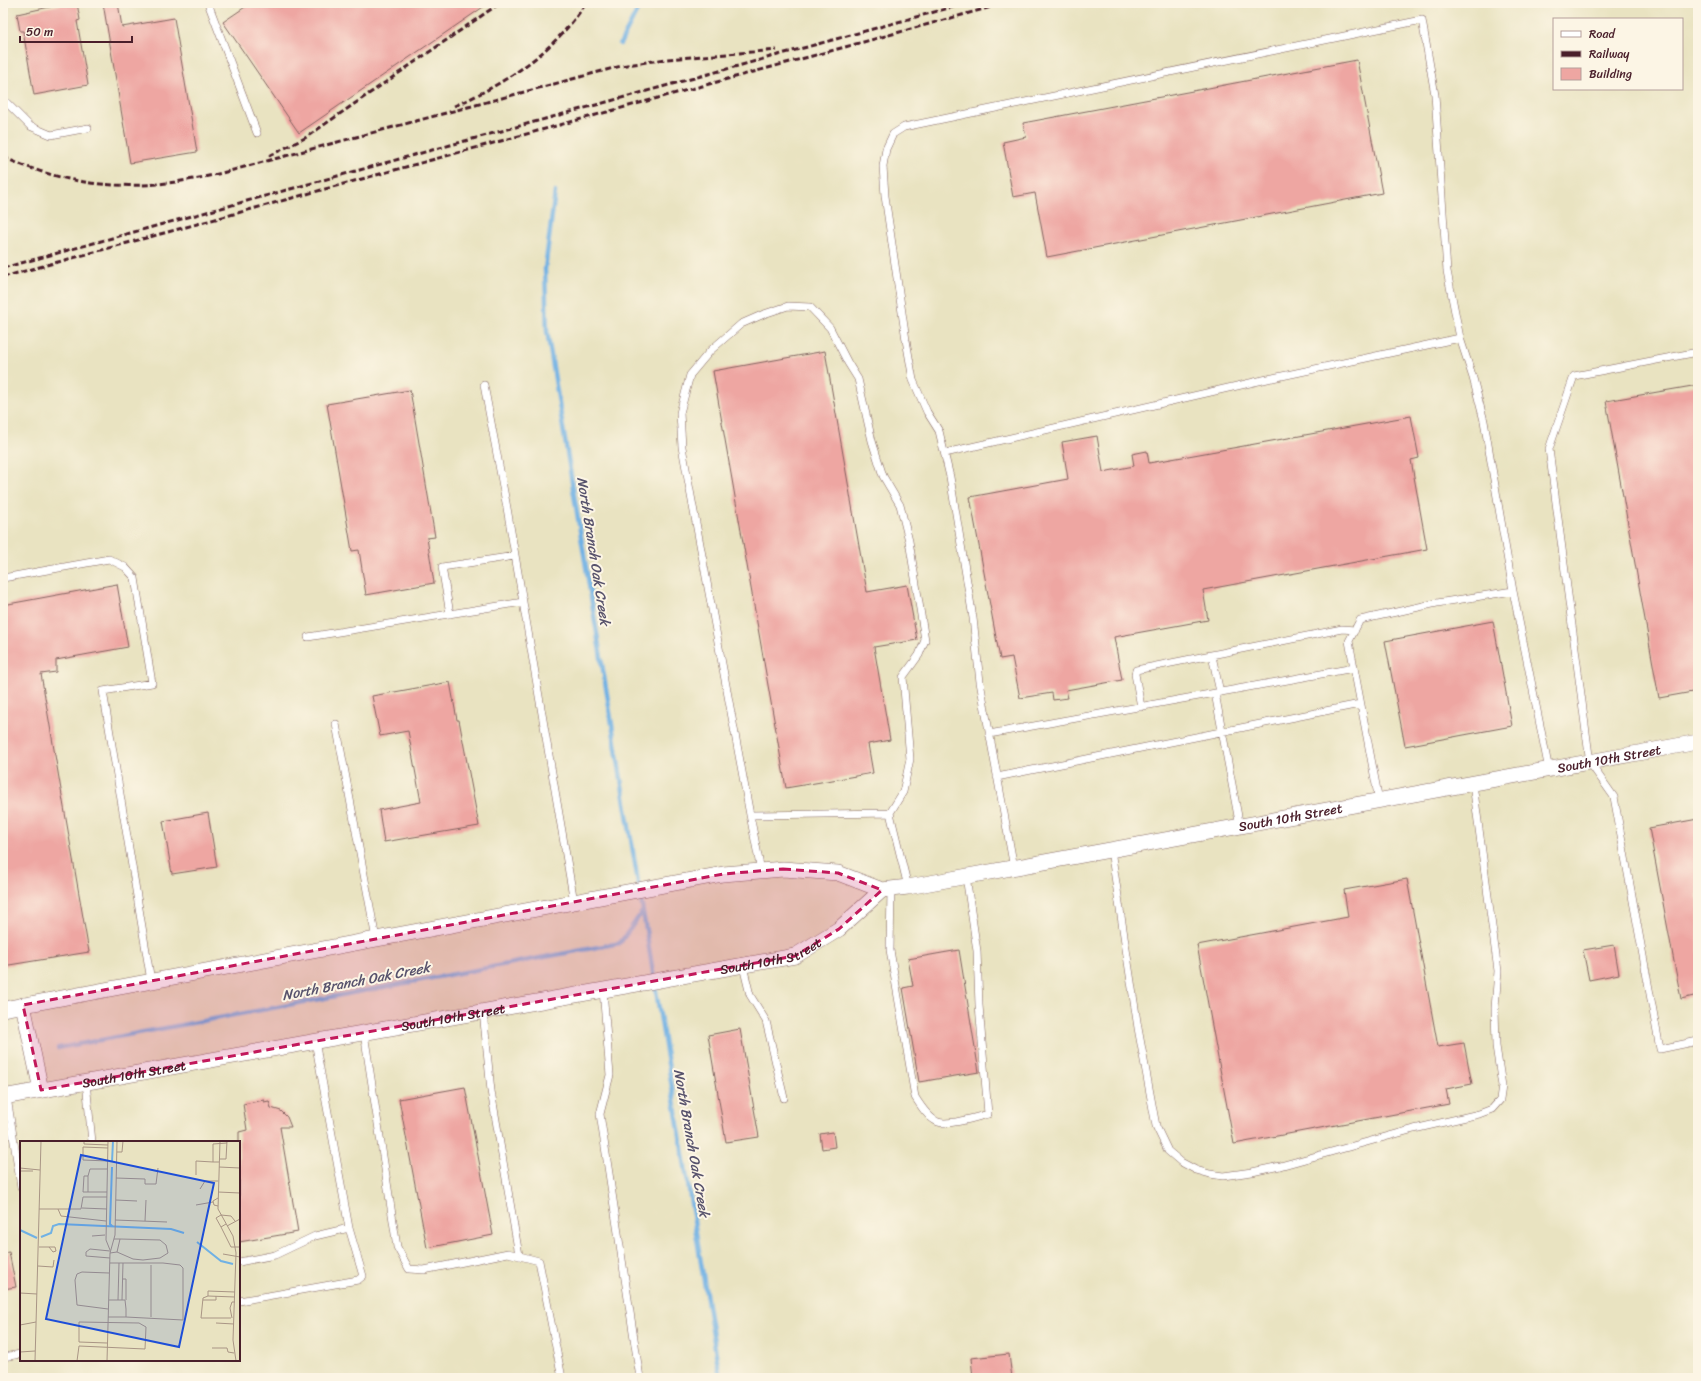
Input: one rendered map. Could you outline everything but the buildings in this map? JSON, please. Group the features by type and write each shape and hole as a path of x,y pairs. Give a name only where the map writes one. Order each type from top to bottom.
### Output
{"street":[{"name":"South 10th Street","path":"3,1009 724,874 783,869 838,873 886,889 908,887 1698,742"},
{"name":"South 10th Street","path":"5,1097 795,956 839,929 886,889"},
{"path":"23,1005 41,1090"}],"lane":[{"path":"208,3 257,133"},
{"path":"1014,868 988,734 980,682 972,610 945,453 939,431 927,412 913,380 906,340 885,196 883,166 886,149 893,134 904,127 1422,20 1435,95 1448,271 1460,338 1474,378 1484,421 1513,591 1549,770"},
{"path":"3,99 30,126 51,135 88,128"},
{"path":"761,871 682,446 680,413 690,375 711,350 741,324 788,306 810,307 830,328 858,379 872,440 883,476 900,505 909,541 925,640 919,655 903,677 910,759 903,792 890,813 908,887"},
{"path":"945,453 1255,382 1460,338"},
{"path":"1698,352 1574,376 1548,449 1590,763 1614,796 1660,1049 1698,1041"},
{"path":"484,386 515,556 574,902"},
{"path":"450,614 442,567 515,556"},
{"path":"3,578 109,559 125,567 135,578 152,683 103,691 151,981"},
{"path":"1379,801 1349,641 1360,620 1437,603 1505,591 1513,591"},
{"path":"308,636 523,602"},
{"path":"1141,706 1135,674 1136,670 1342,629 1355,630"},
{"path":"1212,656 1222,732 1240,826"},
{"path":"988,734 1354,668"},
{"path":"997,777 1360,704"},
{"path":"336,724 376,940"},
{"path":"1112,850 1138,1028 1156,1126 1168,1151 1181,1162 1196,1170 1223,1176 1252,1172 1280,1166 1414,1129 1479,1114 1492,1109 1500,1100 1502,1086 1496,1046 1495,1008 1498,971 1473,784"},
{"path":"750,815 890,813"},
{"path":"886,889 890,950 915,1097 924,1111 938,1122 956,1122 988,1114 979,1005 977,951 966,876"},
{"path":"743,966 750,995 766,1022 784,1098"},
{"path":"603,990 610,1076 600,1114 640,1378"},
{"path":"483,1012 491,1091 519,1255"},
{"path":"364,1033 397,1247 409,1269 424,1270 508,1253 539,1261 562,1378"},
{"path":"240,1301 358,1280 363,1276 349,1228 315,1041"},
{"path":"86,1082 92,1141"},
{"path":"5,1097 20,1181"},
{"path":"240,1262 275,1255 315,1236 349,1228"},
{"path":"3,1357 20,1354"}],"highlighted area":[{"path":"783,869 838,873 882,890 839,929 795,956 41,1090 23,1005 723,874"}],"waterway":[{"name":"North Branch Oak Creek","path":"620,44 641,3"},
{"name":"North Branch Oak Creek","path":"555,192 545,269 547,331 720,1378"},
{"name":"North Branch Oak Creek","path":"58,1048 620,943 642,912"}],"railway":[{"path":"269,156 305,138 500,3"},
{"path":"454,106 492,87 528,64 559,36 574,20 586,3"},
{"path":"3,268 967,3"},
{"path":"3,277 1006,3"},
{"path":"3,157 58,177 85,182 111,185 165,183 222,173 621,66 666,59 777,50"}]}
